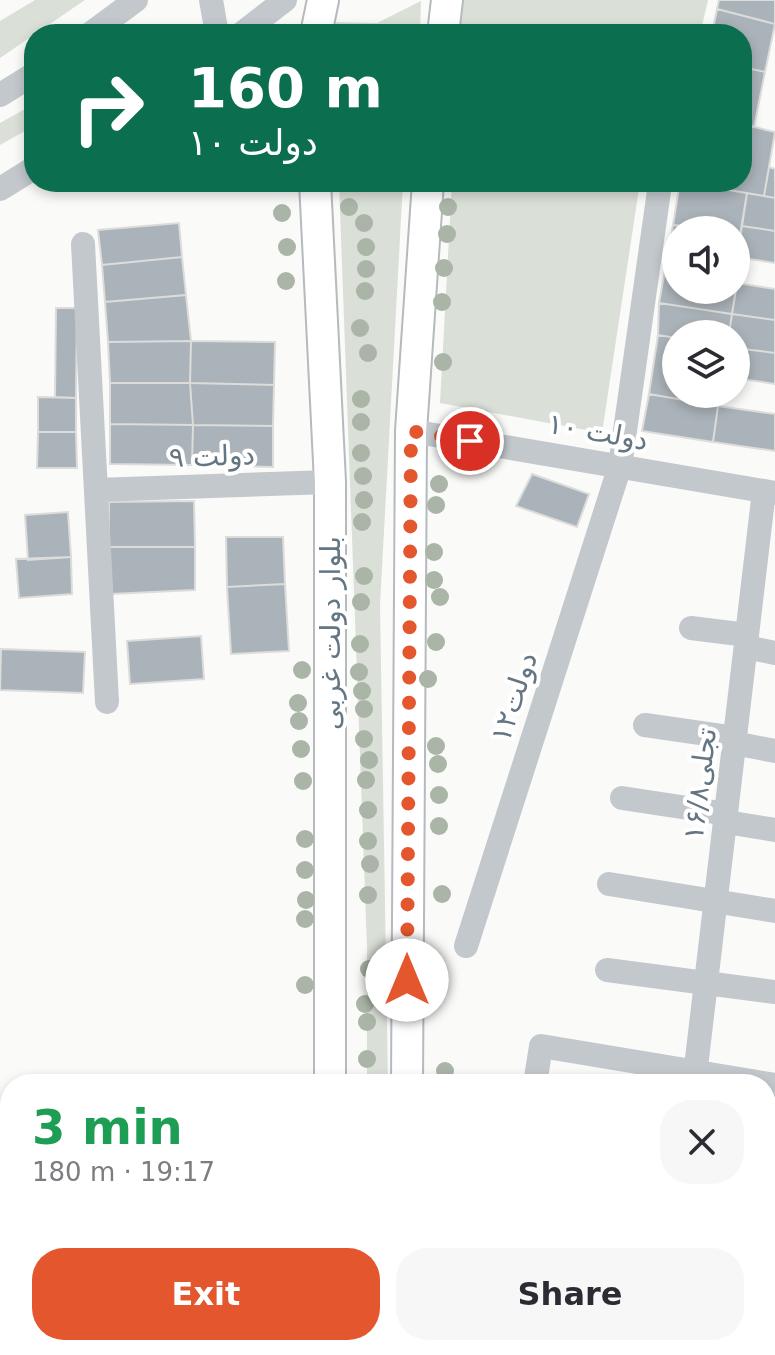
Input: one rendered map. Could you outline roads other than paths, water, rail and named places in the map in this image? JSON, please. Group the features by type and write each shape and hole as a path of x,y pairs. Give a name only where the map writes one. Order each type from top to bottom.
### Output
{"main road":[{"path":"318,24 323,0"},
{"path":"444,24 447,0"},
{"name":"بلوار دولت غربی","path":"316,192 330,482 330,1074"},
{"path":"407,1074 411,431 427,192"}],"street":[{"path":"104,24 136,0"},
{"path":"211,0 215,24"},
{"path":"254,24 285,0"},
{"path":"0,95 24,80"},
{"path":"0,189 24,174"},
{"name":"۱۲دولت","path":"466,946 620,466 659,192"},
{"path":"83,244 107,702"},
{"name":"۱۰ دولت","path":"411,431 770,492"},
{"name":"۹ دولت","path":"96,490 330,482"},
{"name":"تجلی۱۶/۸","path":"695,1074 747,641 765,571 770,492"},
{"path":"691,628 747,641 775,653"},
{"path":"645,725 735,740 775,751"},
{"path":"622,798 775,830"},
{"path":"609,884 775,911"},
{"path":"607,970 775,992"},
{"path":"537,1074 541,1046 680,1074"}]}
